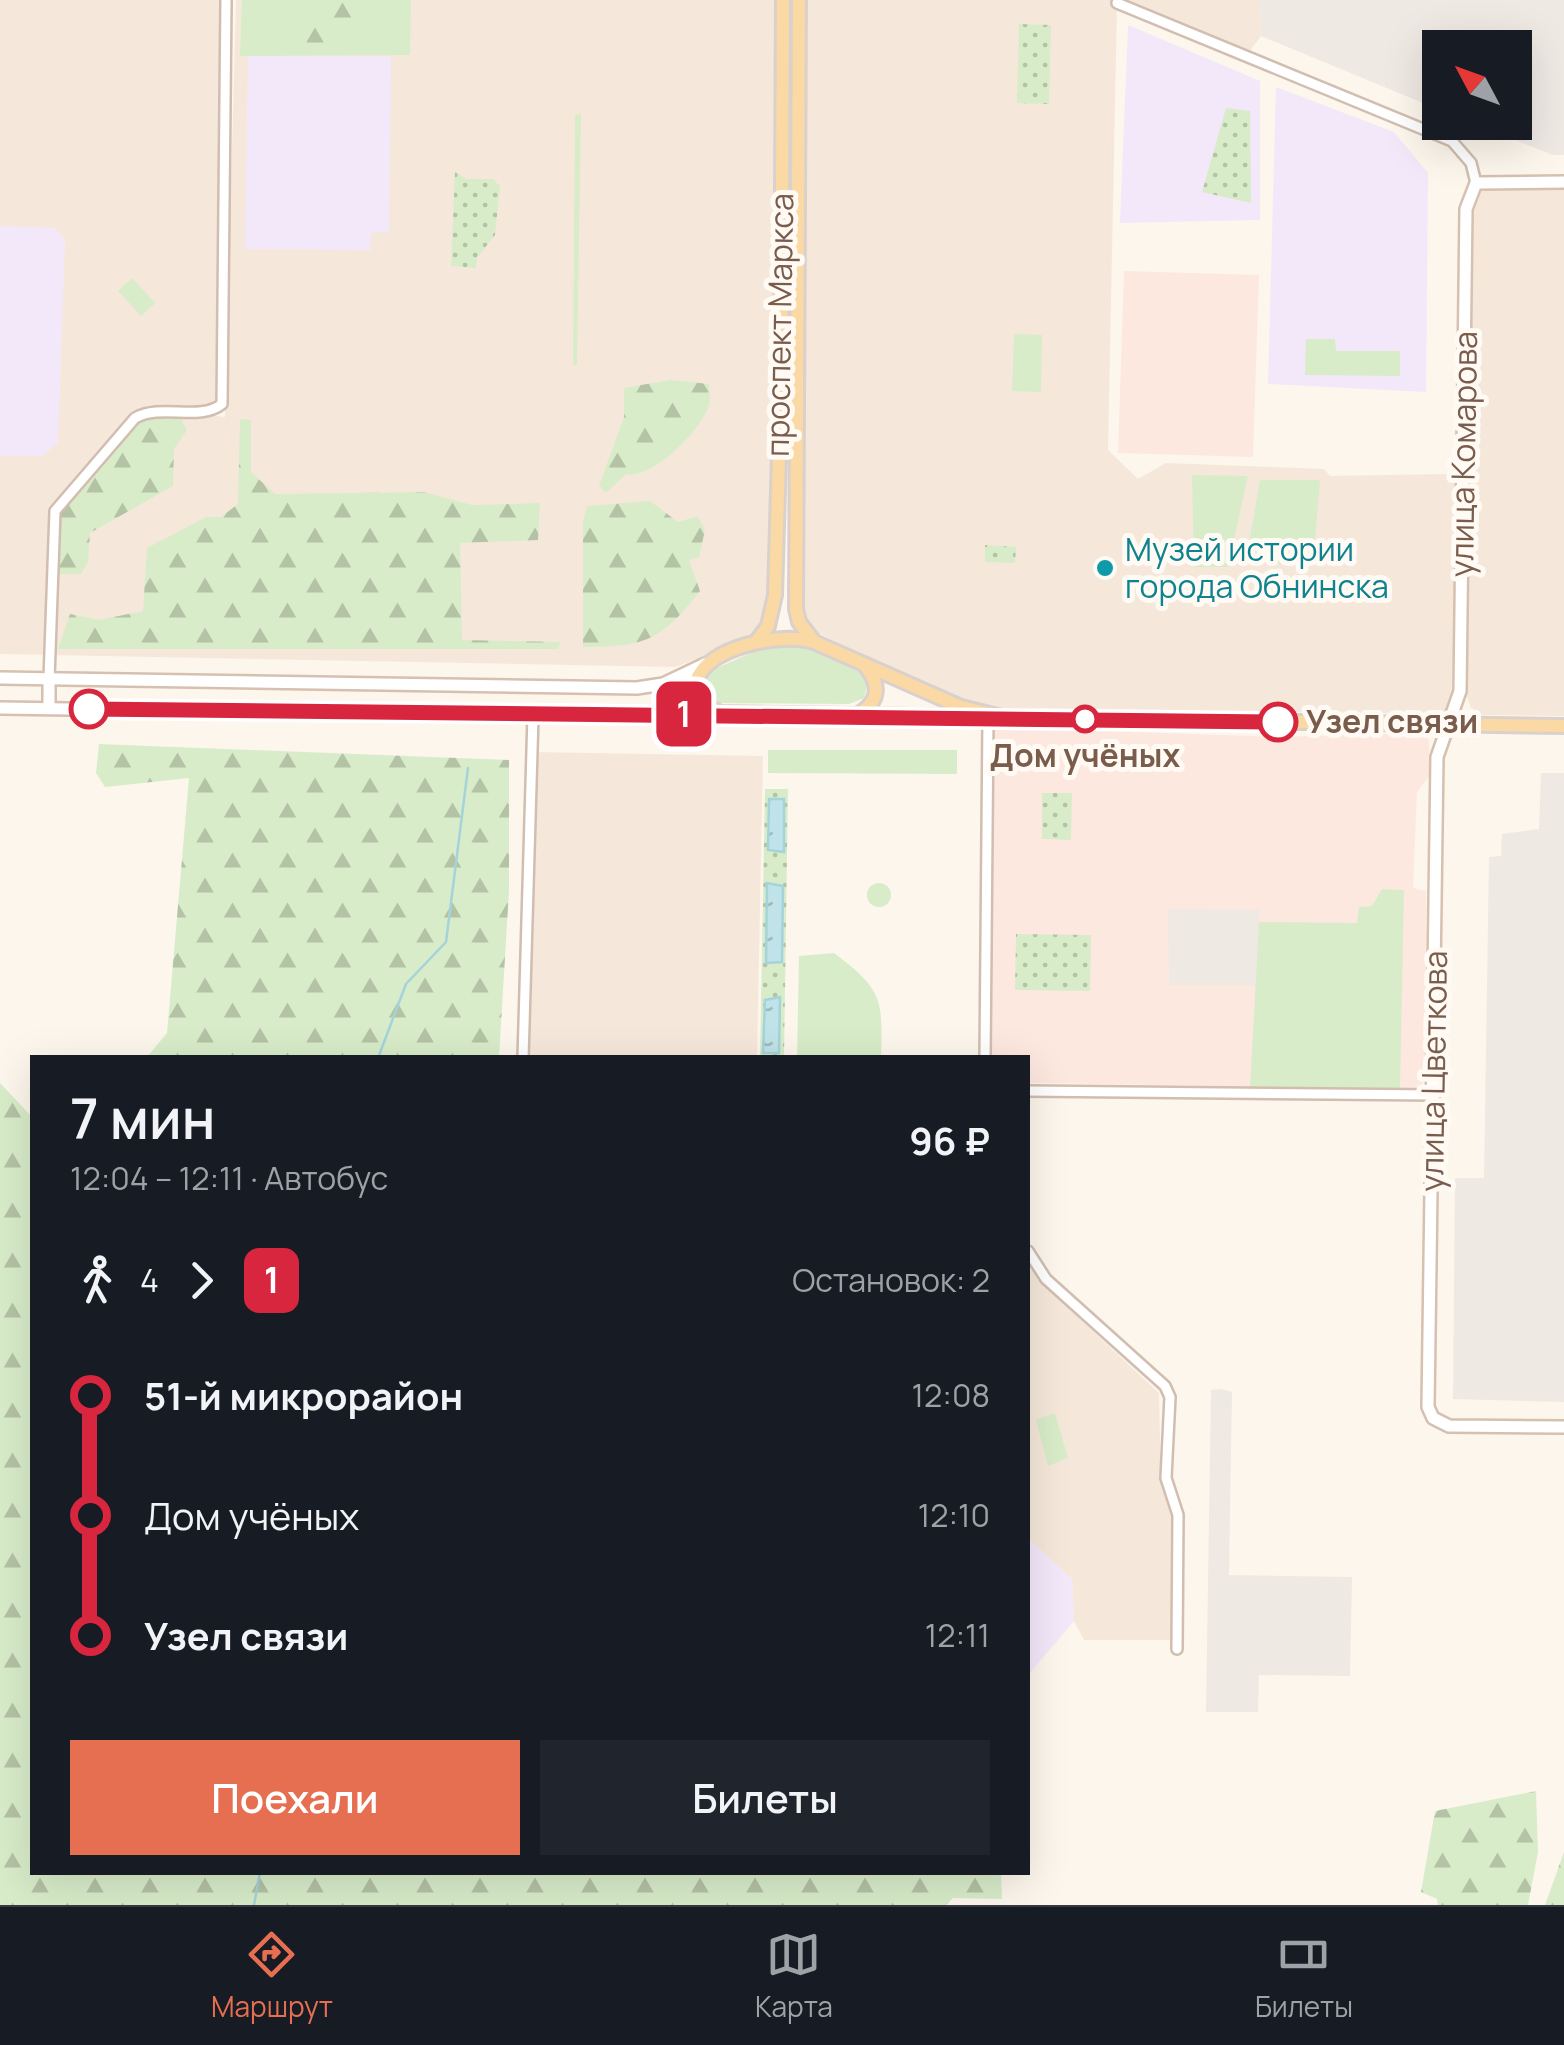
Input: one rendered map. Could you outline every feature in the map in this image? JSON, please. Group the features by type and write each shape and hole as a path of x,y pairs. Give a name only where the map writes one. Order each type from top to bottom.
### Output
{"main road":[{"name":"проспект Маркса","path":"755,644 768,626 774,596 781,386 783,0"},
{"name":"проспект Маркса","path":"798,0 796,597 798,622 814,642"},
{"path":"1476,183 1564,182"},
{"name":"улица Комарова","path":"1448,725 1460,691 1466,208 1476,183"},
{"path":"774,596 796,597"},
{"path":"0,678 638,688 686,676 710,660 781,636 814,642 961,708 1006,718"},
{"path":"710,660 698,675 696,689 701,702 720,713"},
{"path":"856,715 869,708 877,688 861,662"},
{"path":"50,679 50,708"},
{"path":"0,708 533,716 720,713 1564,726"},
{"name":"улица Цветкова","path":"1448,725 1437,758 1428,1407 1434,1418 1448,1426 1564,1427"}],"street":[{"path":"50,679 54,512 135,418 146,412 212,412 222,404 226,0"},
{"path":"1117,3 1452,141 1471,163 1476,183"},
{"path":"523,1055 533,716"},
{"path":"985,1055 988,720"},
{"path":"1030,1091 1435,1095"},
{"path":"1030,1254 1046,1280 1165,1386 1170,1398 1166,1478 1178,1516 1177,1650"}],"shaded area":[{"path":"0,0 221,0 215,416 225,417 236,0 775,0 778,409 768,602 759,629 738,644 675,667 0,654"},
{"path":"808,0 1260,0 1261,36 1246,56 1117,4 1108,450 1138,479 1166,463 1324,469 1330,476 1446,474 1458,486 1451,708 1442,714 998,708 960,701 818,633 805,621 801,610"},
{"path":"1260,0 1564,0 1564,155 1553,155 1515,140 1532,140 1532,30 1422,30 1422,103 1261,36"},
{"path":"1128,25 1260,81 1260,220 1120,223"},
{"path":"248,55 391,56 389,232 371,233 371,250 245,249"},
{"path":"1276,87 1394,132 1428,173 1426,392 1268,384"},
{"path":"1479,190 1564,190 1564,716 1483,715 1471,708 1466,694 1471,206"},
{"path":"0,226 55,228 65,240 58,443 42,456 0,456"},
{"path":"1124,271 1259,275 1253,457 1118,453"},
{"path":"993,727 1278,737 1422,733 1429,740 1430,775 1417,792 1413,888 1426,891 1426,1079 1418,1089 1030,1083 1030,1055 988,1055"},
{"path":"533,752 763,756 757,1055 529,1055"},
{"path":"1541,773 1564,773 1564,1402 1453,1399 1455,1178 1484,1178 1489,857 1501,856 1502,834 1539,829"},
{"path":"1168,909 1259,910 1258,985 1169,985"},
{"path":"1030,1265 1039,1281 1159,1393 1161,1487 1172,1515 1172,1640 1084,1640 1074,1621 1072,1579 1030,1540"},
{"path":"1211,1390 1232,1392 1229,1575 1352,1577 1350,1676 1259,1675 1258,1712 1206,1712"},
{"path":"1030,1540 1072,1579 1074,1621 1030,1673"}],"green space":[{"path":"242,0 411,0 410,55 240,56"},
{"path":"311,0 360,0 350,31 310,49 293,27 299,10"},
{"path":"1019,24 1051,25 1049,104 1017,103"},
{"path":"1226,108 1250,111 1251,203 1202,192"},
{"path":"581,114 577,365 573,365 575,115"},
{"path":"455,171 466,179 493,179 500,186 495,235 477,258 476,268 451,266"},
{"path":"132,278 155,303 141,316 118,291"},
{"path":"1014,334 1042,335 1041,392 1012,391"},
{"path":"1306,339 1335,339 1336,351 1400,351 1400,376 1305,375"},
{"path":"670,380 709,384 709,406 703,418 661,462 637,474 626,474 606,493 599,486 624,417 624,388"},
{"path":"166,414 181,419 187,430 174,449 173,486 90,533 88,562 81,574 57,574 57,519 68,502 110,449 144,417"},
{"path":"240,419 251,420 251,472 275,494 424,492 472,505 540,503 538,540 460,543 462,640 561,642 558,649 58,649 70,614 99,620 143,611 147,548 206,517 221,517 238,504"},
{"path":"1192,475 1248,476 1228,567 1194,567"},
{"path":"1260,480 1320,480 1313,566 1246,561"},
{"path":"650,501 678,522 698,516 705,530 699,557 689,560 700,591 674,621 650,638 622,645 583,647 583,521 587,506"},
{"path":"985,545 1016,547 1015,563 985,562"},
{"path":"780,640 816,649 852,667 868,683 864,698 849,704 710,703 701,690 708,672"},
{"path":"99,744 509,760 509,891 499,1055 149,1055 167,1033 189,778 105,787 96,773"},
{"path":"768,750 957,750 957,774 768,773"},
{"path":"765,789 788,789 784,1055 760,1055"},
{"path":"1042,793 1072,793 1071,840 1042,839"},
{"path":"879,883 891,895 879,907 867,895"},
{"path":"1382,889 1404,890 1400,1089 1250,1087 1259,922 1357,923 1359,907 1372,906"},
{"path":"1016,934 1091,935 1090,991 1015,990"},
{"path":"834,953 862,976 880,1008 881,1055 797,1055 799,956"},
{"path":"0,1083 30,1115 30,1875 1001,1875 1002,1899 953,1898 946,1905 0,1905"},
{"path":"1055,1413 1068,1458 1048,1466 1036,1420"},
{"path":"1536,1791 1538,1852 1528,1905 1438,1905 1437,1899 1421,1892 1435,1811"},
{"path":"1564,1852 1564,1905 1545,1905"}],"water":[{"path":"769,799 784,799 784,852 768,850"},
{"path":"767,883 783,886 782,962 766,963"},
{"path":"780,997 779,1053 763,1053 765,1000"}],"waterway":[{"path":"379,1055 406,984 446,942 468,768"},
{"path":"254,1905 259,1875"}],"bus line":[{"name":"1","path":"89,709 1278,722"}],"place":[{"name":"Музей истории города Обнинска","path":"1105,568"},
{"name":"Дом учёных","path":"1085,719"},
{"name":"Узел связи","path":"1278,722"}]}
